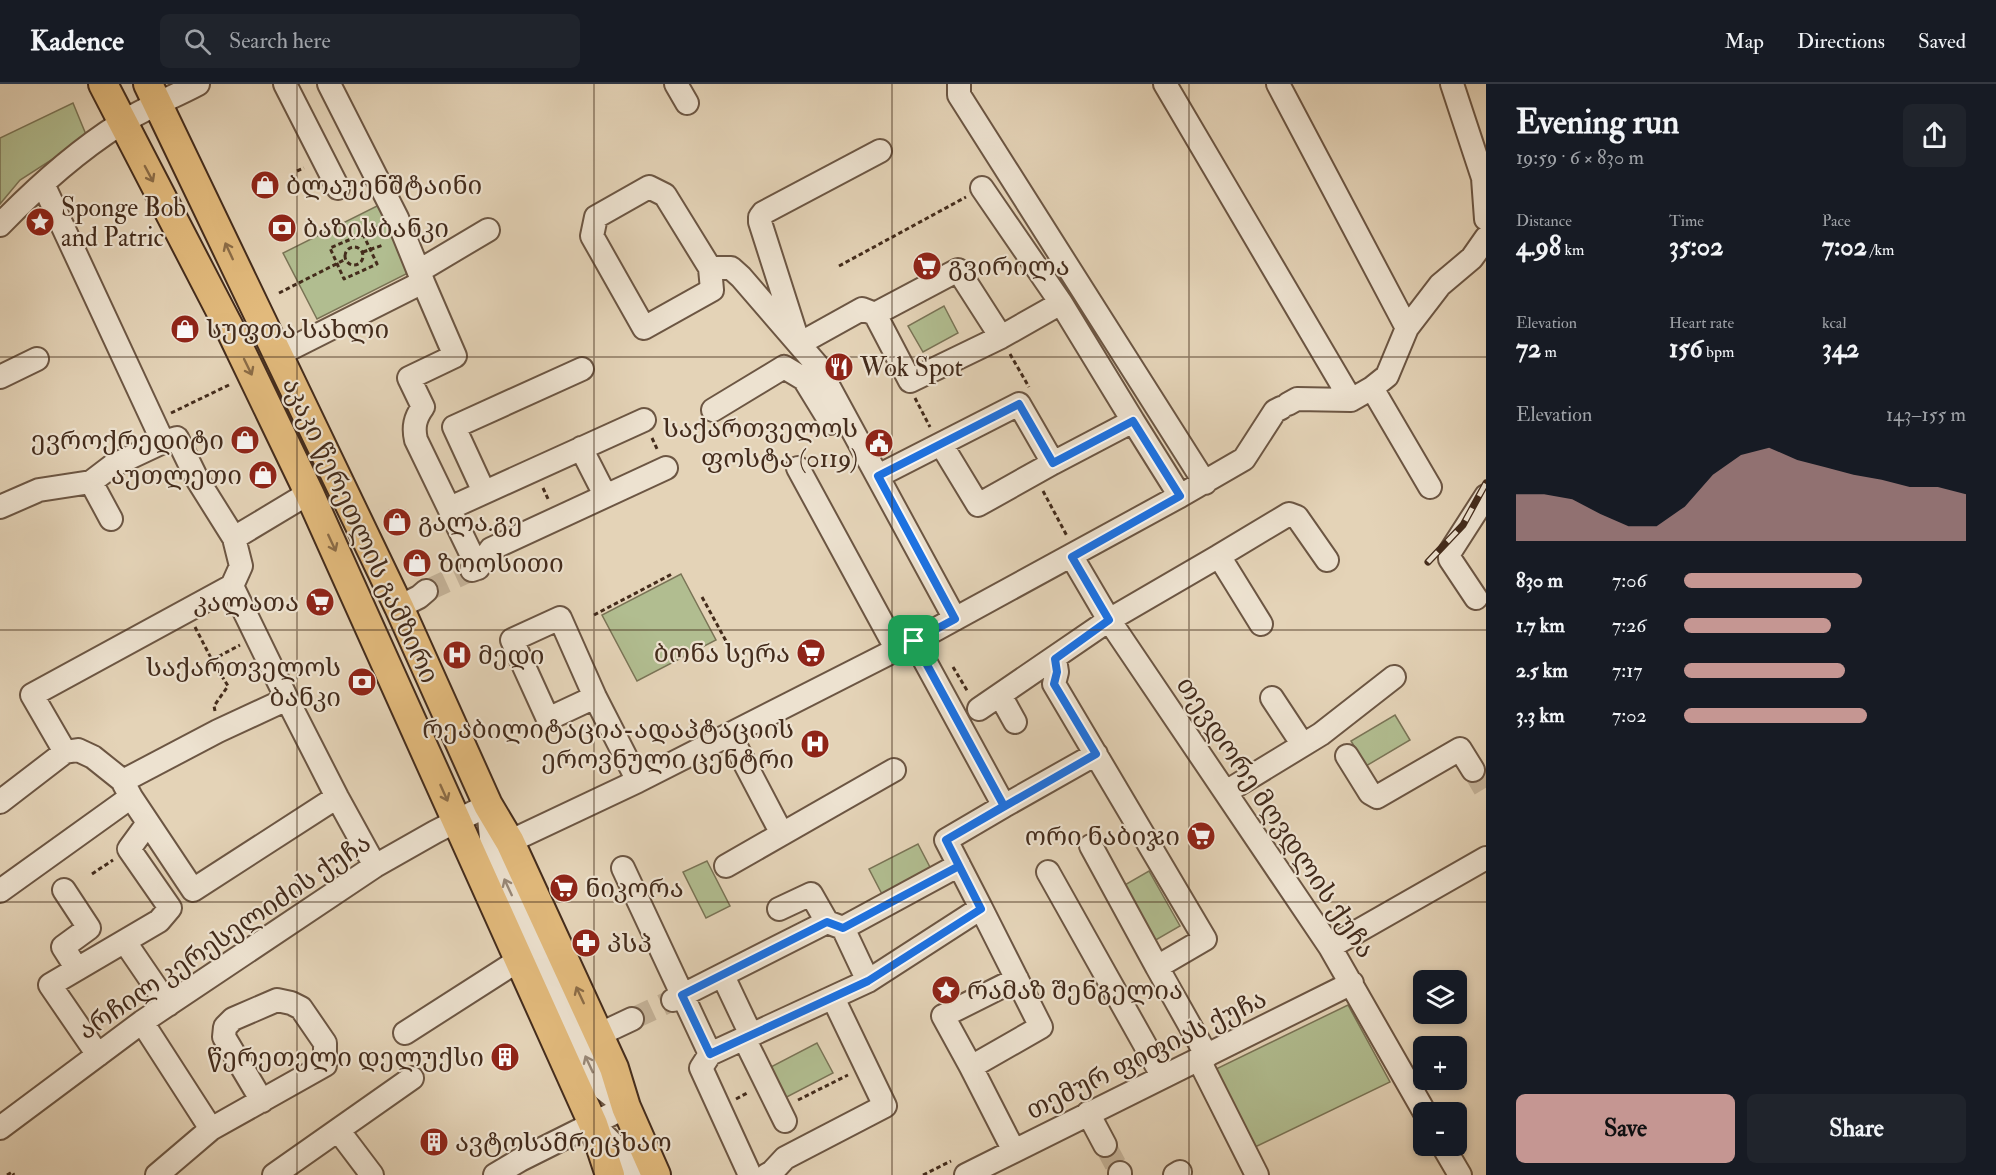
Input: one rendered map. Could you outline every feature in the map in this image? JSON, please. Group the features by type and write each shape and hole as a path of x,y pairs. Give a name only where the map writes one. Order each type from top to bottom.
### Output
{"main road":[{"name":"აკაკი წერეთლის გამზირი","path":"103,84 231,331 309,493 456,820 492,850 598,1035 614,1068 626,1107 656,1175"},
{"name":"აკაკი წერეთლის გამზირი","path":"153,94 399,607 488,805 492,850 519,960 593,1124 610,1175"}],"street":[{"path":"0,225 32,192 122,122 153,94 198,84"},
{"path":"285,84 338,188"},
{"path":"329,84 397,218 455,356 409,378 423,407 416,417 414,430 416,440 450,508 475,569 491,549 666,468"},
{"path":"959,84 959,95 1204,483"},
{"path":"1165,84 1351,400"},
{"path":"1278,84 1407,328"},
{"path":"1452,84 1483,178 1486,219"},
{"path":"799,344 760,217 763,213 880,151"},
{"path":"43,184 163,442"},
{"path":"649,187 665,195 710,268 712,290 644,328 592,236 596,217 649,187"},
{"path":"982,188 1061,303 1180,496"},
{"path":"278,354 421,277 488,230"},
{"path":"495,1175 523,1167 593,1124 626,1107 601,1087 595,1077 492,850 638,781 905,645 955,619 1069,547 1204,483 1244,459 1275,411 1298,399 1351,400 1379,382 1407,328 1440,285 1472,258 1486,238"},
{"path":"710,268 731,268 741,277 817,365 955,619"},
{"path":"875,314 958,270 1000,337"},
{"path":"799,344 862,309 875,314 910,381 1000,337 1061,303"},
{"path":"0,377 37,359"},
{"path":"713,410 784,367 804,380 818,399 918,578 935,579"},
{"path":"484,492 453,427 582,369"},
{"path":"1379,382 1430,487"},
{"path":"878,476 1019,404 1043,468"},
{"path":"450,508 644,420"},
{"path":"940,444 978,505 1133,421"},
{"path":"0,507 39,490 91,482 112,466 163,442 177,438 197,479 234,538 241,566 232,586 32,694 65,752"},
{"path":"581,448 605,495"},
{"path":"798,468 1004,806"},
{"path":"91,482 111,519"},
{"path":"234,538 309,493"},
{"path":"1476,598 1450,559 1450,552 1486,496"},
{"path":"979,709 1109,620 1289,514 1297,517 1327,560"},
{"name":"თევდორე მღვდლის ქუჩა","path":"1069,547 1109,620 1330,947 1419,1102"},
{"path":"1219,556 1261,624"},
{"path":"232,586 337,797 375,866"},
{"path":"399,607 426,591"},
{"path":"1055,659 1057,672 1054,684 1205,939 1156,967"},
{"path":"1226,792 1321,734 1394,677"},
{"path":"1000,695 1015,722"},
{"path":"595,697 638,781"},
{"path":"1272,698 1304,745"},
{"path":"0,891 127,789 218,731 287,699"},
{"path":"730,735 782,834"},
{"path":"1347,756 1370,793 1377,797 1460,749 1473,770"},
{"path":"0,802 65,752 78,750 93,757 127,789 193,890 337,797"},
{"path":"970,1067 1041,1028 946,840 1096,754"},
{"path":"726,866 894,770"},
{"name":"არჩილ კერესელიძის ქუჩა","path":"0,1128 142,1022 375,866 456,820 488,805"},
{"path":"98,1055 50,985 159,921 170,909 129,849 148,823"},
{"path":"1091,846 1203,1058 1257,1175"},
{"path":"1330,947 1486,858"},
{"path":"677,998 959,866"},
{"path":"623,868 677,998 710,1054"},
{"path":"1048,872 1163,1077"},
{"path":"64,890 89,928 63,947 77,969"},
{"path":"779,909 811,894 835,925 868,981"},
{"path":"750,1175 701,1068 710,1054 868,981 981,909"},
{"path":"125,942 168,1005"},
{"path":"405,1033 519,960"},
{"path":"723,976 766,1084 782,1115"},
{"path":"1009,1161 970,1067 943,1016 1017,979"},
{"name":"თემურ ფიფიას ქუჩა","path":"966,1175 1009,1161 1088,1113 1352,983"},
{"path":"767,1175 785,1158 885,1106 833,998"},
{"path":"157,1175 211,1129 262,1101 325,1065 326,1043 301,1008 291,1003 277,1000 233,1019 225,1027 224,1037 262,1101"},
{"path":"598,1035 632,1019"},
{"path":"142,1022 211,1129"},
{"path":"274,1175 412,1078"},
{"path":"1088,1113 1105,1145"},
{"path":"593,1124 626,1157 634,1175"},
{"path":"338,1130 372,1175"},
{"path":"1449,1156 1460,1175"}],"path":[{"path":"297,171 304,168"},
{"path":"839,266 982,188"},
{"path":"363,234 377,264 344,279 330,248 346,240 363,234"},
{"path":"346,240 351,248"},
{"path":"363,252 383,245"},
{"path":"358,264 349,263 345,254 351,248 356,247 363,252"},
{"path":"358,264 364,257 363,252"},
{"path":"279,293 346,259"},
{"path":"358,264 362,271"},
{"path":"1000,337 1031,390 1019,404"},
{"path":"910,381 913,394 940,444"},
{"path":"153,421 229,385"},
{"path":"644,420 666,468"},
{"path":"1043,468 1069,547"},
{"path":"534,470 557,518"},
{"path":"594,615 672,574"},
{"path":"702,597 732,652"},
{"path":"186,610 228,686 214,706 218,731"},
{"path":"212,660 242,644 260,644"},
{"path":"949,661 979,709"},
{"path":"92,874 129,849"},
{"path":"782,1115 866,1066"},
{"path":"719,1107 766,1084"},
{"path":"7,1175 12,1172 14,1175"}],"green space":[{"path":"73,103 87,137 20,180 0,204 0,138"},
{"path":"381,204 414,270 317,319 283,253"},
{"path":"944,306 958,333 923,352 908,326"},
{"path":"681,574 716,640 637,681 602,615"},
{"path":"1395,715 1410,740 1366,766 1351,741"},
{"path":"918,844 933,873 884,898 869,869"},
{"path":"707,861 730,906 706,918 683,872"},
{"path":"1149,871 1180,926 1154,941 1123,886"},
{"path":"1348,1005 1390,1082 1253,1148 1214,1070"},
{"path":"817,1043 833,1073 781,1100 765,1070"}],"tunnel":[{"path":"426,591 472,570"},
{"path":"1473,770 1486,792"},
{"path":"632,1019 673,1000"},
{"path":"1105,1145 1120,1173"}],"railway":[{"path":"1428,562 1463,525 1486,483"}],"place":[{"name":"ბლაუენშტაინი","path":"265,185"},
{"name":"Sponge Bob and Patric","path":"40,222"},
{"name":"ბაზისბანკი","path":"282,228"},
{"name":"გვირილა","path":"927,266"},
{"name":"სუფთა სახლი","path":"185,329"},
{"name":"Wok Spot","path":"839,367"},
{"name":"ევროქრედიტი","path":"245,440"},
{"name":"საქართველოს ფოსტა (0119)","path":"879,443"},
{"name":"აუთლეთი","path":"263,475"},
{"name":"გალა.გე","path":"397,522"},
{"name":"ზოოსითი","path":"417,563"},
{"name":"კალათა","path":"320,602"},
{"name":"ბონა სერა","path":"811,653"},
{"name":"მედი","path":"457,655"},
{"name":"საქართველოს ბანკი","path":"362,682"},
{"name":"რეაბილიტაცია-ადაპტაციის ეროვნული ცენტრი","path":"815,744"},
{"name":"ორი ნაბიჯი","path":"1201,836"},
{"name":"ნიკორა","path":"564,888"},
{"name":"პსპ","path":"586,943"},
{"name":"რამაზ შენგელია","path":"946,990"},
{"name":"წერეთელი დელუქსი","path":"505,1057"},
{"name":"ავტოსამრეცხაო","path":"434,1142"}],"route":[{"path":"914,641 955,619 878,476 1019,404 1053,463 1133,421 1180,496 1072,557 1109,620 1055,659 1057,672 1054,684 1096,754 946,840 959,866 843,928 827,922 682,995 710,1054 868,981 981,909 946,840 1004,806 914,641"}]}
